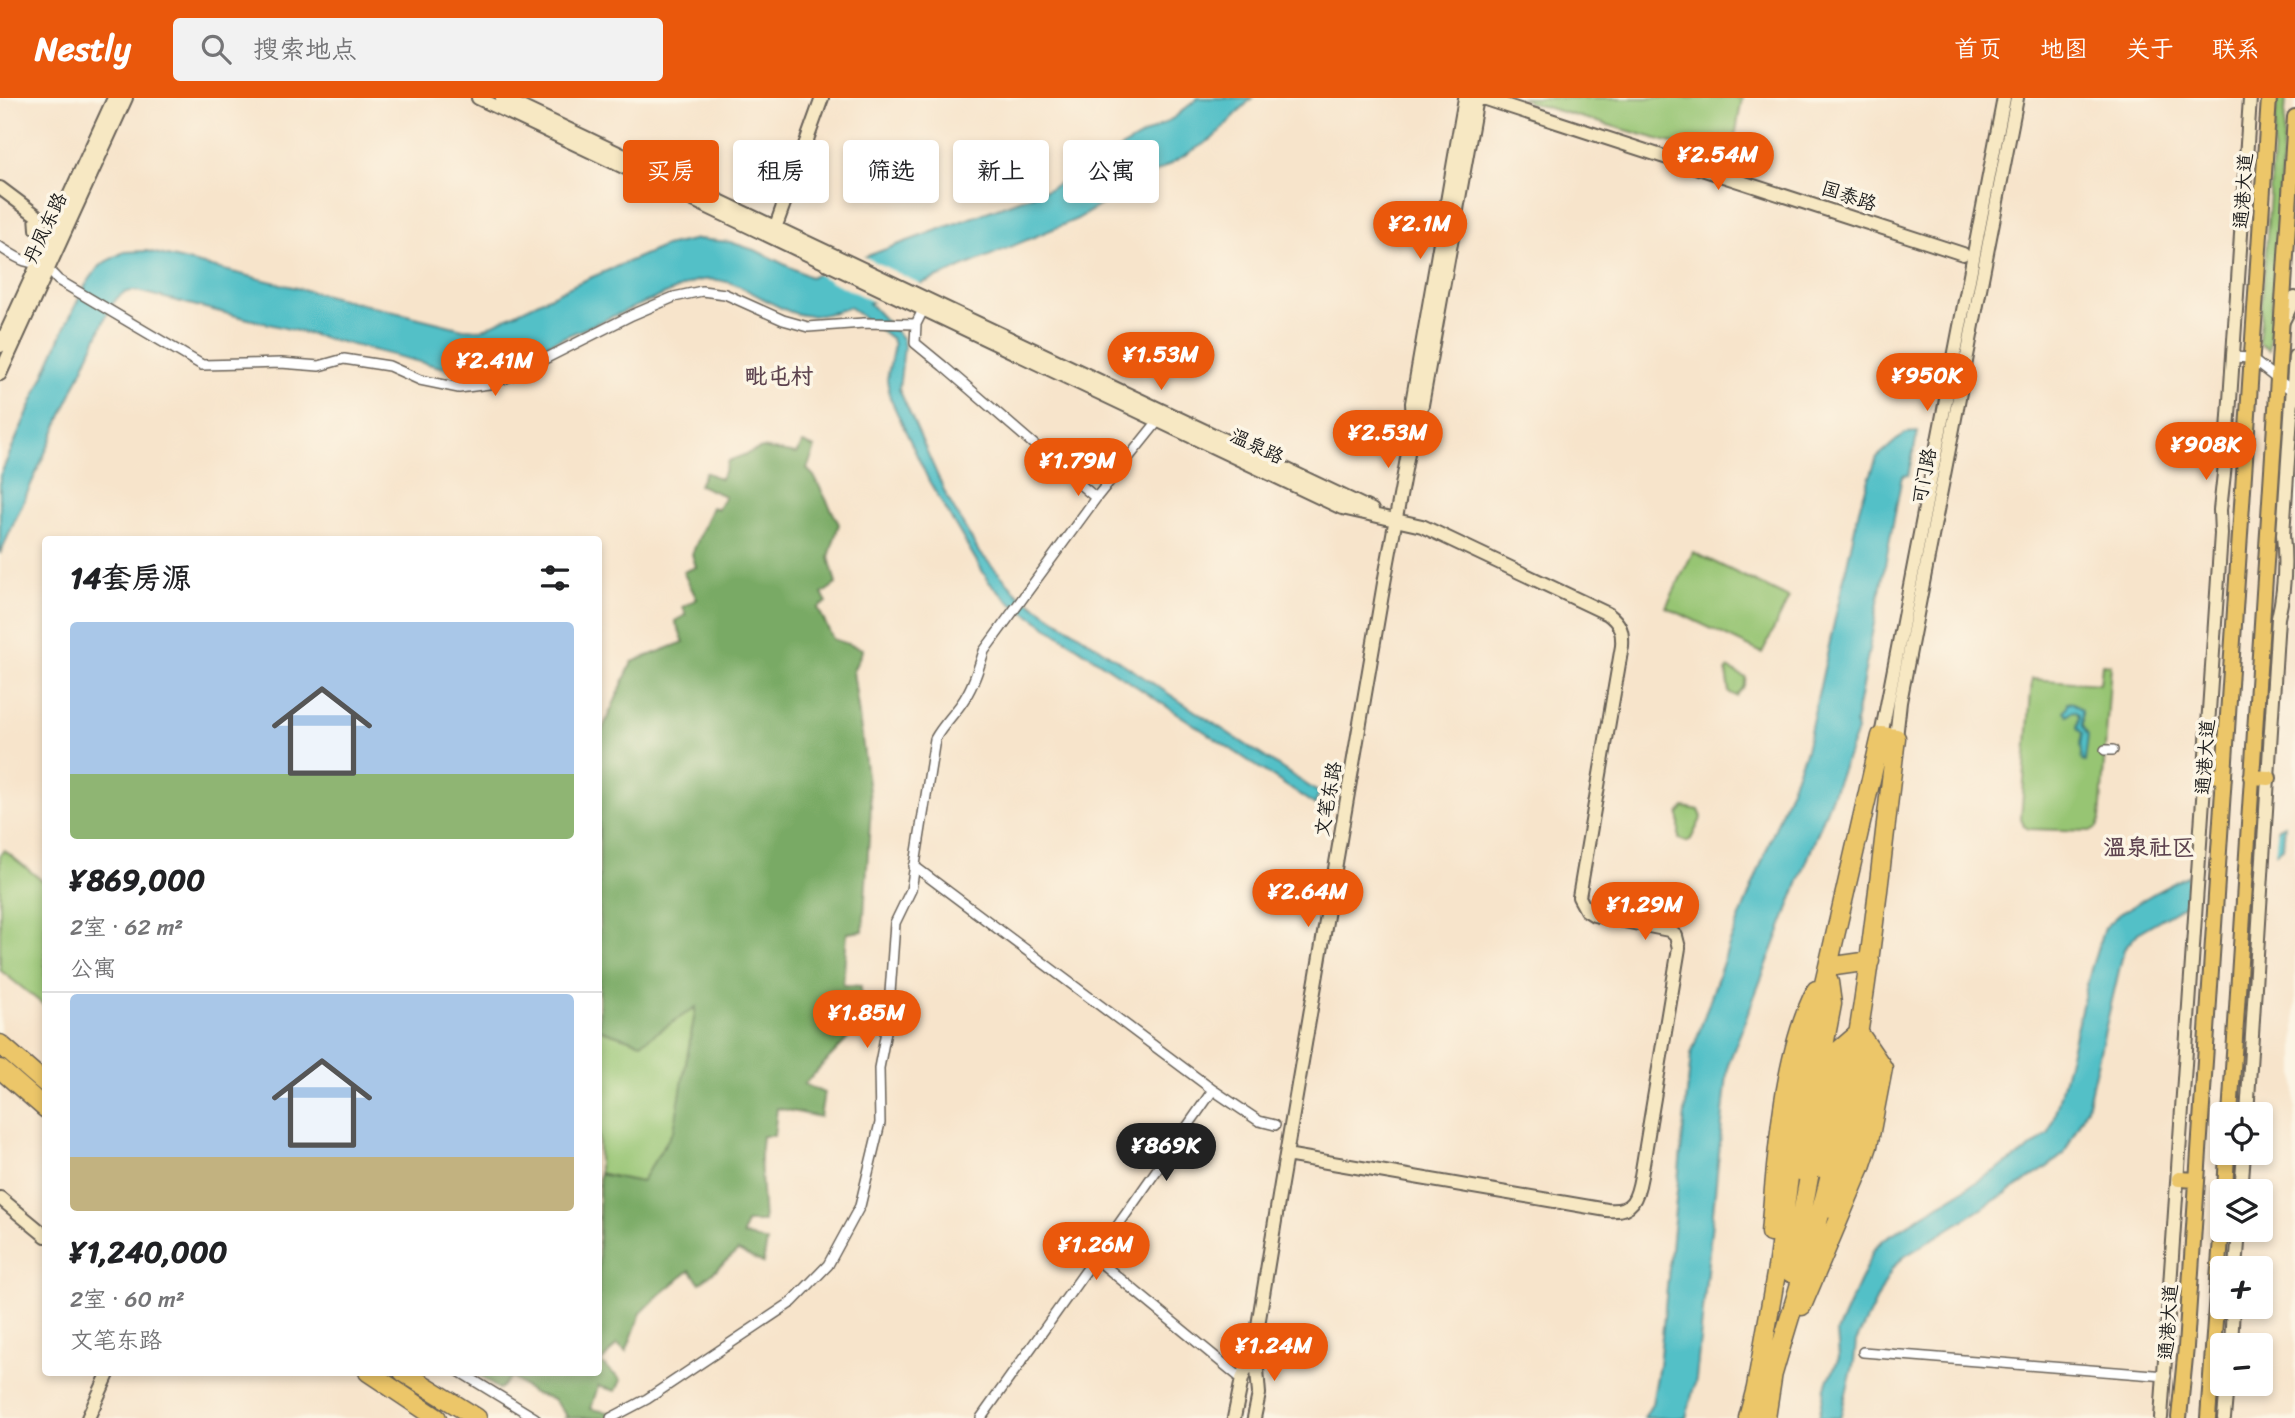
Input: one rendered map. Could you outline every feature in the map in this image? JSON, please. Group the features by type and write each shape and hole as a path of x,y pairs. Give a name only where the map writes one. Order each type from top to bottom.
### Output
{"highway":[{"path":"1765,1418 1772,1377 1834,1158 1859,1033 1870,961 1888,737"},
{"path":"1750,1418 1777,1268 1794,1139 1828,967 1888,737"},
{"path":"1828,967 1870,961"},
{"path":"1772,1377 1868,1146 1884,1068 1859,1033"},
{"path":"0,1044 42,1081"},
{"path":"0,1069 42,1106"},
{"path":"374,1376 437,1418"},
{"path":"409,1376 477,1418"}],"main road":[{"name":"丹凤东路","path":"0,374 43,265 50,235 114,98"},
{"name":"丹凤东路","path":"0,346 127,98"},
{"name":"温泉路","path":"478,98 773,232"},
{"name":"温泉路","path":"502,98 908,297 1396,520"},
{"path":"773,232 822,98"},
{"name":"文笔东路","path":"1234,1418 1242,1379 1255,1344 1413,426 1412,403 1465,98"},
{"name":"文笔东路","path":"1413,426 1422,405 1477,98"},
{"name":"国泰路","path":"1483,98 1963,254"},
{"name":"可门路","path":"1888,737 2004,98"},
{"name":"可门路","path":"1888,737 1900,702 2017,98"},
{"path":"2161,1418 2166,1376 2221,547 2220,510 2250,98"},
{"name":"通港大道","path":"2179,1418 2269,98"},
{"path":"2231,1102 2295,117"},
{"path":"0,188 36,215 37,229 50,235"},
{"name":"温泉路","path":"908,297 923,310 1348,510 1396,520"},
{"path":"2281,326 2295,298"},
{"path":"2248,1102 2278,618 2284,593 2286,561 2283,535 2295,356"},
{"path":"1286,1156 1614,1211 1631,1206 1638,1194 1679,943 1673,933 1665,928 1594,915 1583,906 1579,893 1622,646 1621,629 1616,620 1608,614 1427,528 1396,520"},
{"path":"2206,775 2223,776"},
{"path":"2251,777 2269,778"},
{"path":"2179,1179 2197,1180"},
{"path":"0,1198 42,1233"},
{"path":"2208,1418 2221,1242"},
{"name":"文笔东路","path":"1254,1418 1259,1394 1255,1344"},
{"path":"88,1418 107,1376"},
{"path":"2224,1418 2226,1396"}],"street":[{"path":"0,247 23,260 43,265 58,281 202,365 281,363 319,366 344,359 389,366 420,380 459,388 489,384 511,376 632,315 674,297 702,291 725,293 783,320 808,327 864,323 916,324"},
{"path":"923,310 916,324 915,343 920,350 943,366 1096,498"},
{"path":"2233,357 2250,358 2294,392"},
{"path":"611,1418 647,1399 792,1302 828,1265 860,1206 880,1122 879,1068 888,1021 895,923 911,890 935,739 964,700 984,651 1096,498 1158,421"},
{"path":"914,866 1213,1090 1259,1121 1275,1125"},
{"path":"981,1418 1213,1090"},
{"path":"1095,1258 1242,1379"},
{"path":"1863,1352 2166,1376"},
{"path":"467,1376 535,1418"}],"green space":[{"path":"1522,98 1742,98 1731,160 1531,103"},
{"path":"2277,98 2286,98 2269,350 2259,343"},
{"path":"803,443 815,448 807,469 814,476 839,524 829,557 836,584 822,594 827,602 818,608 833,639 863,649 853,671 871,806 863,931 847,933 843,985 861,986 861,1025 804,1084 824,1093 820,1117 777,1108 774,1136 762,1136 760,1158 764,1222 746,1222 743,1235 767,1242 763,1263 738,1251 700,1283 690,1270 641,1313 626,1352 617,1344 602,1362 602,1175 641,1182 674,1130 696,1007 641,1043 602,1030 602,730 632,662 684,642 675,621 686,615 683,607 697,599 683,572 696,567 692,554 712,507 718,509 725,496 699,485 705,472 721,479 728,461 762,448 796,454"},
{"path":"1693,552 1789,598 1762,653 1666,607"},
{"path":"2102,664 2111,665 2100,820 2097,827 2090,831 2029,829 2021,819 2032,679 2100,684"},
{"path":"1728,668 1746,678 1743,688 1736,696 1729,692 1726,671"},
{"path":"1684,807 1699,810 1702,817 1687,842 1679,839 1679,813"},
{"path":"4,850 42,881 42,1004 0,970 0,855"},
{"path":"697,1006 675,1129 641,1182 602,1174 602,1030 641,1043"},
{"path":"602,1364 621,1380 616,1391 598,1386 591,1409 613,1413 608,1418 565,1418 567,1416 553,1399 533,1393 511,1377 499,1390 481,1376 602,1376"}],"water":[{"path":"1198,98 1252,98 1212,139 1159,170 1159,140 1135,140 1175,117"},
{"path":"1063,181 1063,203 1104,203 1077,219 869,303 903,339 899,389 947,497 979,552 1019,595 1319,793 1315,805 1011,603 989,582 929,481 890,398 887,379 894,345 892,339 849,307 822,315 801,315 723,281 696,281 491,368 448,369 137,291 127,292 116,299 108,312 0,554 0,476 85,286 105,262 124,252 147,251 463,329 481,330 578,283 665,246 697,239 730,242 757,251 810,277 1011,203 1049,203 1049,189"},
{"path":"1918,432 1908,475 1902,476 1855,723 1857,731 1728,1065 1696,1379 1686,1418 1644,1418 1652,1404 1659,1365 1691,1055 1729,945 1806,750 1860,505 1877,457 1905,433"},
{"path":"2067,702 2082,710 2082,726 2088,735 2085,762 2082,761 2080,744 2082,733 2077,728 2079,716 2072,711 2067,715 2064,711"},
{"path":"2285,825 2283,848 2139,932 2124,949 2087,1107 2064,1154 2045,1169 1904,1257 1892,1268 1856,1342 1854,1362 1840,1418 1819,1418 1825,1387 1839,1358 1837,1332 1873,1251 1884,1239 2025,1152 2049,1133 2104,928 2119,914 2156,892"}],"pier":[{"path":"861,255 925,286 876,303 812,272"},
{"path":"2278,824 2275,855 2187,908 2188,875"}],"district":[{"name":"毗屯村","path":"779,376"},
{"name":"温泉社区","path":"2149,847"}]}
